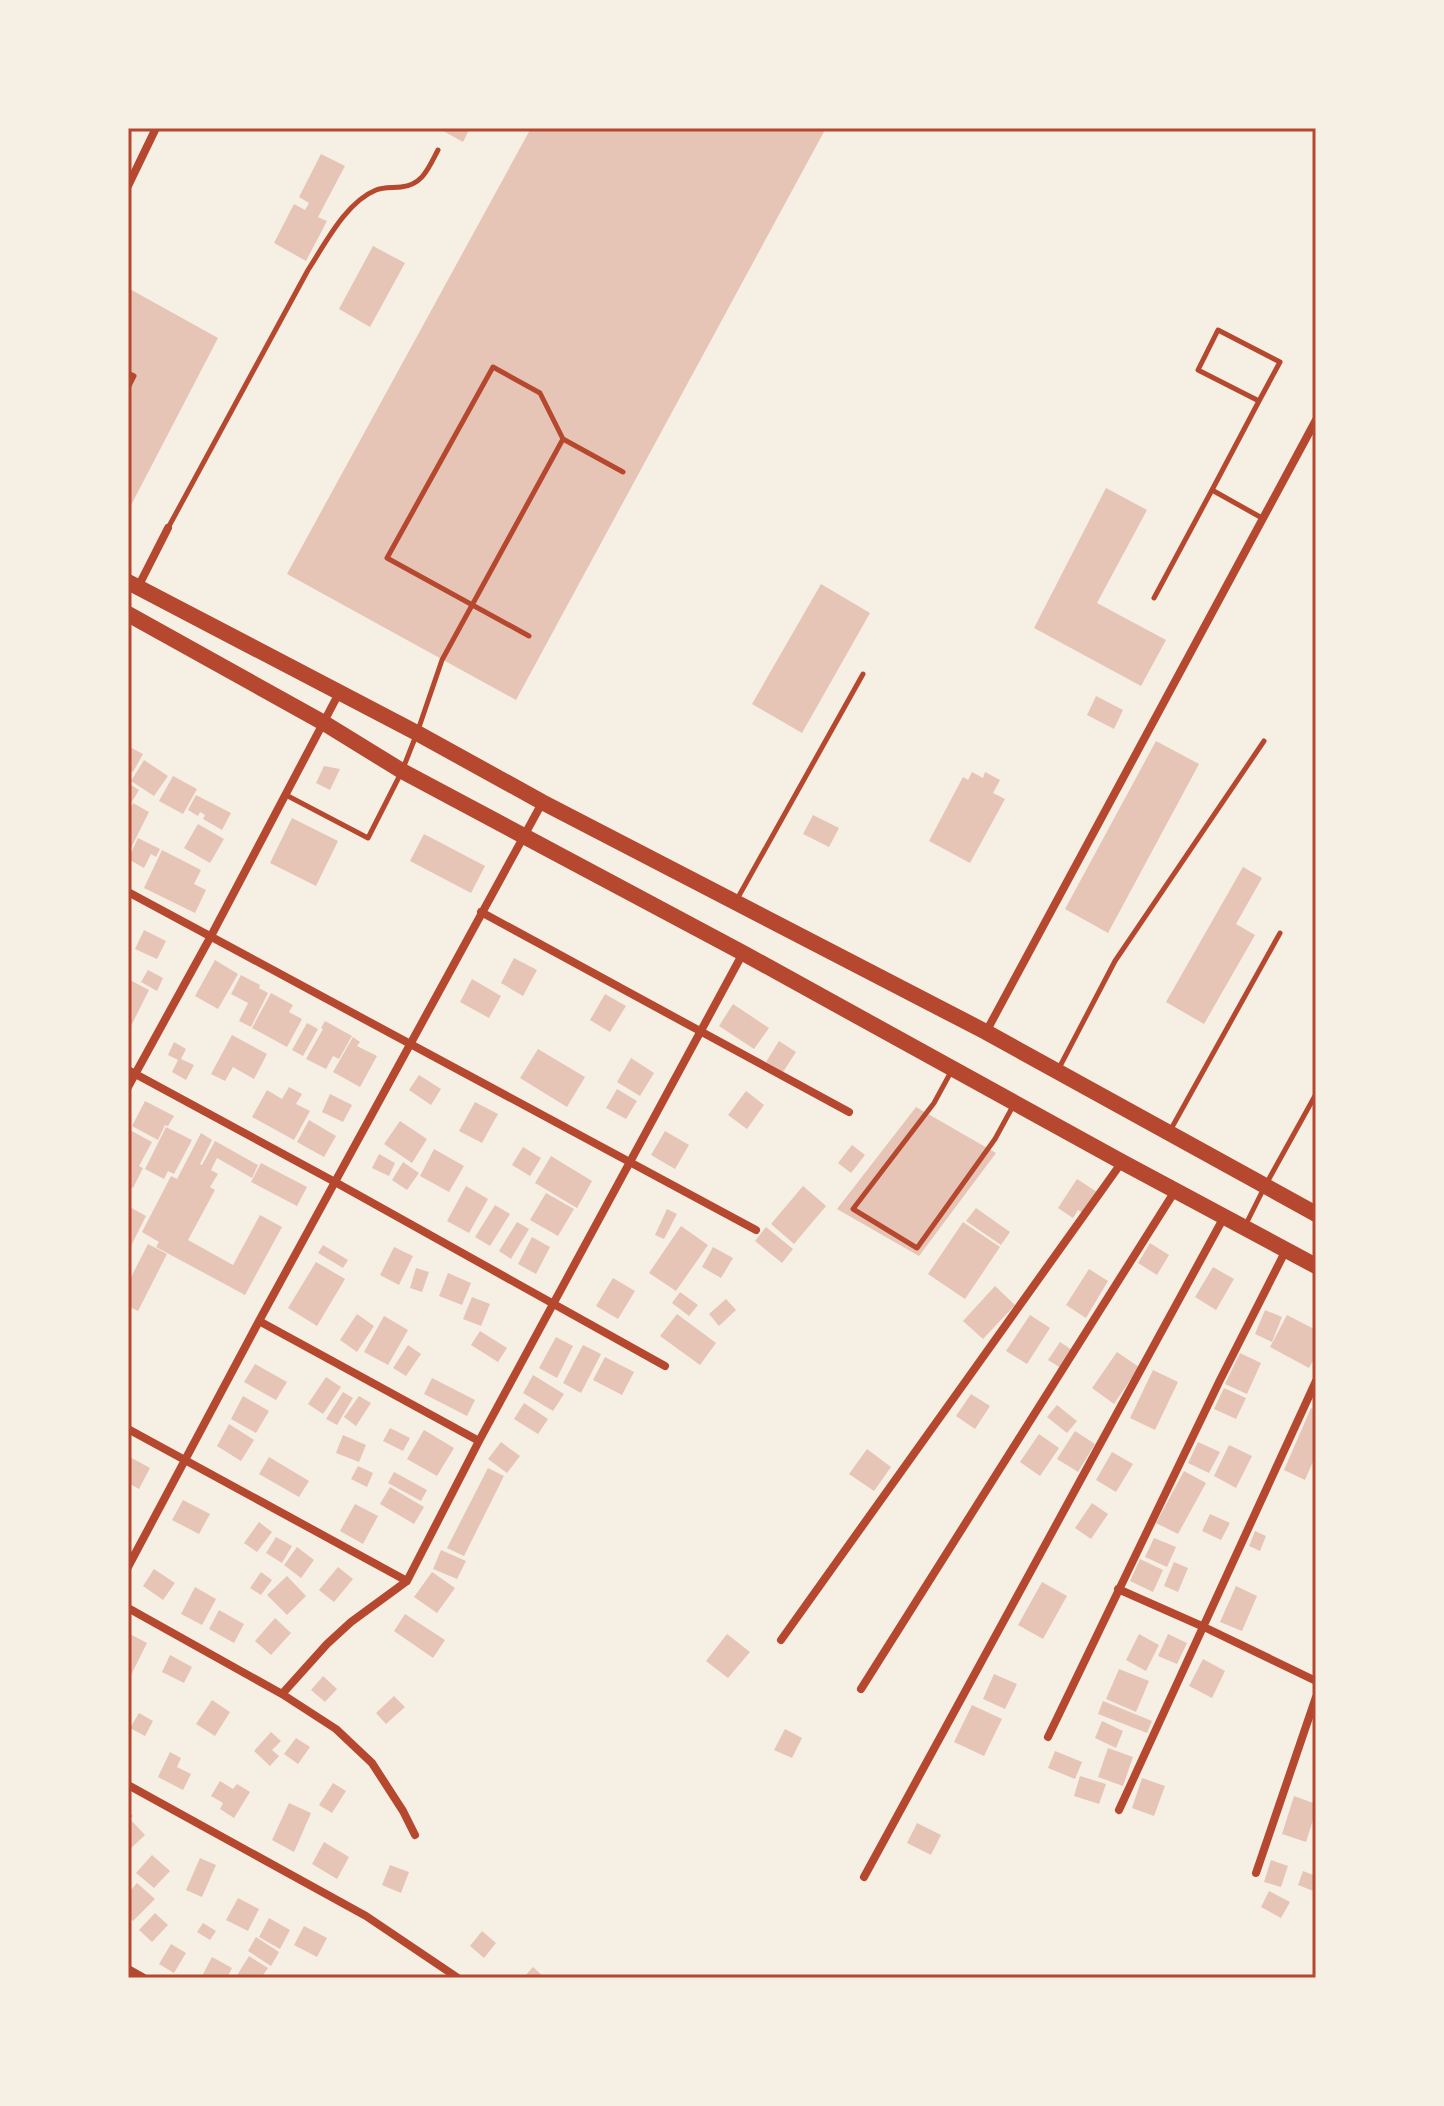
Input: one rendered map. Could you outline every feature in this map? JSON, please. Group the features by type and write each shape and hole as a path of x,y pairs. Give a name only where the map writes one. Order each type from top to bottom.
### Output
{"highway":[{"path":"133,584 542,802 986,1032 1316,1214"},
{"path":"128,614 324,723 402,771 1316,1266"}],"street":[{"path":"128,186 156,128"},
{"path":"986,1032 1316,420"},
{"path":"133,584 154,557 168,528"},
{"path":"128,1087 132,1072 211,936 339,693"},
{"path":"128,1567 542,802"},
{"path":"128,892 756,1230"},
{"path":"481,912 849,1112"},
{"path":"282,1694 351,1622 407,1581 479,1441 743,953"},
{"path":"132,1072 665,1366"},
{"path":"781,1640 1122,1162"},
{"path":"861,1689 1176,1191"},
{"path":"864,1877 1225,1216"},
{"path":"1048,1737 1286,1250"},
{"path":"259,1321 479,1441"},
{"path":"1119,1810 1316,1381"},
{"path":"128,1429 407,1581"},
{"path":"1118,1589 1316,1681"},
{"path":"128,1608 282,1694 336,1729 372,1763 415,1835"},
{"path":"1256,1873 1316,1697"},
{"path":"128,1785 366,1916 458,1978"},
{"path":"128,1969 144,1978"}],"lane":[{"path":"168,528 308,270 330,236 353,206 377,189 407,187 424,177 438,150"},
{"path":"1154,598 1280,362 1218,330 1198,370 1259,401"},
{"path":"529,636 387,558 493,367 540,393 563,439 623,472"},
{"path":"128,373 134,376 128,388"},
{"path":"286,795 368,838 402,771 442,660 563,439"},
{"path":"1212,490 1262,518"},
{"path":"735,902 863,674"},
{"path":"1057,1071 1115,961 1264,741"},
{"path":"1169,1134 1280,933"},
{"path":"953,1069 934,1103 853,1209 917,1248 995,1139 1015,1103"},
{"path":"1245,1227 1316,1094"}],"building":[{"path":"438,128 470,128 463,142"},
{"path":"531,128 826,128 516,700 287,574"},
{"path":"321,154 345,166 318,217 327,221 306,261 274,243 294,204 305,210 309,203 299,197"},
{"path":"373,246 405,263 370,327 339,309"},
{"path":"128,288 218,338 128,511"},
{"path":"1106,488 1147,510 1097,603 1166,640 1141,686 1034,628"},
{"path":"821,584 870,613 802,733 752,704"},
{"path":"1096,696 1123,710 1114,729 1087,715"},
{"path":"1156,741 1199,764 1108,933 1065,909"},
{"path":"128,746 143,754 133,772 128,769"},
{"path":"144,760 168,776 154,796 131,781"},
{"path":"324,766 340,769 330,790 316,783"},
{"path":"972,772 983,778 985,772 1000,780 993,793 1005,799 970,863 929,841 963,777 968,780"},
{"path":"173,776 197,789 183,814 159,801"},
{"path":"128,783 139,790 128,808"},
{"path":"196,795 231,813 222,830 203,819 205,815 200,812 198,816 188,810"},
{"path":"133,803 149,812 128,854 131,829 128,827 128,812"},
{"path":"813,815 839,828 829,847 803,834"},
{"path":"292,818 338,841 316,886 270,863"},
{"path":"198,824 224,839 210,863 184,848"},
{"path":"424,834 485,866 471,893 410,861"},
{"path":"138,838 160,849 156,857 151,854 144,868 128,859"},
{"path":"162,850 201,870 194,884 206,890 195,913 144,888"},
{"path":"1243,867 1262,878 1236,924 1255,935 1204,1024 1166,1002"},
{"path":"144,930 166,941 157,959 135,949"},
{"path":"514,958 537,970 523,996 501,983"},
{"path":"215,960 238,974 218,1009 195,996"},
{"path":"148,970 163,978 157,991 141,982"},
{"path":"241,975 268,993 251,1027 239,1021 248,1003 231,994"},
{"path":"128,979 149,990 130,1028 128,1027"},
{"path":"472,979 501,996 489,1018 460,1002"},
{"path":"271,993 293,1005 289,1012 302,1019 287,1047 252,1028"},
{"path":"605,994 626,1006 610,1032 590,1020"},
{"path":"733,1004 769,1028 754,1049 719,1026"},
{"path":"325,1021 352,1036 339,1059 333,1056 326,1069 306,1059"},
{"path":"307,1023 318,1029 303,1056 292,1050"},
{"path":"232,1035 267,1054 254,1079 233,1067 225,1081 211,1074"},
{"path":"353,1037 360,1042 357,1046 377,1056 360,1087 333,1072"},
{"path":"779,1041 796,1052 783,1072 766,1062"},
{"path":"174,1042 186,1049 181,1059 194,1065 186,1080 172,1072 178,1060 168,1055"},
{"path":"538,1049 585,1077 567,1107 520,1078"},
{"path":"631,1058 654,1073 640,1096 617,1082"},
{"path":"419,1075 441,1089 431,1105 409,1090"},
{"path":"289,1087 302,1094 296,1104 310,1111 294,1140 252,1117 267,1090 282,1099"},
{"path":"617,1089 637,1101 626,1119 606,1108"},
{"path":"746,1091 764,1105 747,1129 728,1115"},
{"path":"330,1094 352,1105 343,1122 322,1112"},
{"path":"145,1101 174,1116 168,1126 165,1125 158,1140 132,1126"},
{"path":"475,1102 498,1114 482,1143 459,1131"},
{"path":"916,1107 996,1153 919,1256 837,1209"},
{"path":"309,1120 336,1136 324,1157 297,1142"},
{"path":"400,1121 427,1139 412,1163 384,1144"},
{"path":"166,1127 192,1140 174,1174 168,1171 164,1179 145,1169"},
{"path":"128,1129 152,1142 139,1166 143,1168 133,1188 128,1185"},
{"path":"665,1131 689,1145 675,1169 651,1155"},
{"path":"201,1133 212,1140 200,1164 215,1141 258,1165 252,1178 217,1158 211,1170 218,1174 210,1187 215,1190 188,1240 233,1265 260,1215 282,1227 245,1295 156,1247 159,1242 142,1232 171,1176 177,1179"},
{"path":"852,1145 865,1155 851,1173 838,1163"},
{"path":"523,1147 541,1158 530,1176 512,1165"},
{"path":"434,1149 464,1166 449,1192 420,1176"},
{"path":"379,1154 395,1163 389,1176 372,1168"},
{"path":"551,1156 592,1181 577,1208 535,1183"},
{"path":"403,1162 419,1173 407,1190 392,1180"},
{"path":"261,1163 307,1187 297,1206 251,1182"},
{"path":"1077,1179 1097,1192 1083,1213 1078,1210 1073,1218 1058,1208"},
{"path":"466,1186 488,1199 469,1233 447,1221"},
{"path":"803,1186 826,1206 794,1244 771,1224"},
{"path":"546,1193 574,1209 558,1236 530,1220"},
{"path":"495,1205 510,1214 490,1246 475,1237"},
{"path":"128,1206 146,1216 131,1246 128,1244"},
{"path":"976,1208 1010,1232 1001,1245 966,1221"},
{"path":"667,1209 677,1214 664,1239 655,1235"},
{"path":"517,1222 529,1229 511,1259 499,1251"},
{"path":"963,1222 1000,1247 965,1299 928,1274"},
{"path":"681,1226 708,1245 676,1291 649,1273"},
{"path":"766,1227 793,1249 782,1263 755,1241"},
{"path":"532,1237 550,1247 536,1274 518,1264"},
{"path":"1150,1243 1169,1255 1157,1275 1138,1263"},
{"path":"148,1244 167,1254 138,1311 128,1306 128,1283"},
{"path":"323,1245 348,1260 343,1268 318,1253"},
{"path":"394,1247 413,1256 399,1285 380,1275"},
{"path":"713,1247 733,1258 721,1278 702,1267"},
{"path":"316,1262 345,1279 317,1326 288,1308"},
{"path":"1213,1267 1234,1279 1216,1310 1195,1297"},
{"path":"416,1268 429,1272 422,1292 410,1288"},
{"path":"1089,1269 1108,1281 1086,1318 1066,1305"},
{"path":"448,1273 471,1283 462,1305 439,1296"},
{"path":"613,1278 635,1291 618,1319 596,1306"},
{"path":"995,1286 1015,1305 983,1339 963,1321"},
{"path":"680,1292 698,1305 689,1316 672,1303"},
{"path":"472,1297 490,1304 481,1326 463,1319"},
{"path":"726,1299 736,1310 719,1326 709,1314"},
{"path":"1265,1310 1282,1317 1272,1342 1255,1334"},
{"path":"357,1314 374,1326 357,1352 340,1340"},
{"path":"677,1314 716,1343 700,1365 660,1336"},
{"path":"1030,1315 1050,1328 1027,1364 1006,1351"},
{"path":"1287,1315 1316,1330 1316,1355 1309,1368 1270,1347"},
{"path":"384,1316 408,1330 388,1365 364,1352"},
{"path":"480,1331 507,1348 498,1362 471,1345"},
{"path":"556,1337 573,1346 557,1378 539,1368"},
{"path":"1060,1342 1072,1350 1061,1368 1048,1360"},
{"path":"408,1345 421,1354 406,1376 393,1368"},
{"path":"583,1345 601,1354 581,1393 563,1383"},
{"path":"1117,1352 1139,1367 1114,1404 1092,1388"},
{"path":"1240,1353 1261,1363 1247,1394 1225,1384"},
{"path":"605,1357 634,1372 622,1395 593,1380"},
{"path":"255,1364 287,1382 276,1400 244,1382"},
{"path":"1153,1370 1178,1382 1155,1430 1130,1418"},
{"path":"533,1375 564,1394 553,1411 523,1393"},
{"path":"326,1377 341,1387 323,1414 308,1404"},
{"path":"432,1378 475,1400 467,1416 424,1394"},
{"path":"1224,1388 1246,1398 1236,1419 1214,1409"},
{"path":"343,1392 353,1398 337,1425 326,1419"},
{"path":"971,1394 990,1406 975,1429 956,1416"},
{"path":"243,1396 269,1411 256,1433 231,1419"},
{"path":"359,1396 371,1403 356,1426 344,1417"},
{"path":"524,1403 548,1419 538,1434 514,1419"},
{"path":"1057,1405 1077,1421 1067,1433 1047,1417"},
{"path":"1311,1408 1316,1411 1316,1455 1305,1480 1284,1470"},
{"path":"229,1424 254,1440 241,1461 217,1446"},
{"path":"390,1428 410,1438 403,1451 383,1441"},
{"path":"424,1430 454,1448 437,1476 407,1459"},
{"path":"1075,1431 1095,1444 1078,1472 1057,1459"},
{"path":"1039,1434 1059,1448 1040,1476 1020,1462"},
{"path":"343,1435 366,1445 359,1462 336,1453"},
{"path":"501,1442 520,1456 507,1473 488,1459"},
{"path":"1198,1442 1220,1452 1209,1473 1188,1463"},
{"path":"1229,1445 1252,1456 1236,1488 1214,1476"},
{"path":"867,1449 891,1467 874,1491 849,1474"},
{"path":"1112,1452 1133,1464 1116,1492 1096,1480"},
{"path":"128,1456 150,1468 139,1489 128,1483"},
{"path":"269,1457 309,1481 299,1497 259,1474"},
{"path":"358,1466 373,1473 367,1487 351,1479"},
{"path":"488,1468 504,1476 464,1556 447,1548"},
{"path":"1184,1471 1206,1483 1178,1534 1156,1523"},
{"path":"394,1472 427,1490 421,1501 388,1483"},
{"path":"390,1487 424,1507 414,1524 380,1504"},
{"path":"183,1500 210,1514 199,1534 172,1520"},
{"path":"1092,1503 1108,1514 1091,1539 1075,1528"},
{"path":"355,1504 378,1516 363,1544 340,1531"},
{"path":"1210,1514 1230,1523 1221,1540 1202,1531"},
{"path":"259,1522 272,1532 257,1552 244,1543"},
{"path":"1255,1531 1266,1536 1260,1551 1249,1546"},
{"path":"276,1537 292,1546 282,1563 266,1553"},
{"path":"1154,1538 1176,1547 1167,1567 1145,1557"},
{"path":"297,1547 314,1560 301,1578 284,1565"},
{"path":"441,1550 466,1561 457,1579 433,1569"},
{"path":"1140,1559 1163,1570 1153,1592 1130,1581"},
{"path":"1174,1562 1188,1568 1178,1592 1164,1586"},
{"path":"338,1567 353,1579 334,1602 319,1590"},
{"path":"154,1569 175,1583 163,1600 143,1586"},
{"path":"261,1572 272,1580 261,1595 250,1588"},
{"path":"432,1572 455,1588 437,1613 414,1597"},
{"path":"287,1576 306,1596 287,1615 267,1595"},
{"path":"1042,1582 1067,1596 1043,1639 1018,1625"},
{"path":"1236,1586 1257,1596 1242,1631 1220,1622"},
{"path":"195,1587 216,1599 202,1625 181,1614"},
{"path":"219,1610 244,1624 234,1643 209,1629"},
{"path":"405,1614 445,1640 433,1658 394,1631"},
{"path":"275,1618 291,1633 271,1655 255,1641"},
{"path":"128,1633 147,1643 131,1675 128,1673"},
{"path":"727,1634 750,1652 728,1678 706,1661"},
{"path":"1139,1634 1159,1645 1146,1671 1126,1660"},
{"path":"1168,1634 1187,1643 1177,1664 1158,1656"},
{"path":"170,1655 192,1667 184,1683 162,1672"},
{"path":"1203,1659 1225,1671 1212,1698 1189,1686"},
{"path":"1119,1669 1149,1681 1136,1712 1106,1699"},
{"path":"994,1674 1017,1684 1005,1709 983,1699"},
{"path":"323,1676 337,1689 325,1702 311,1690"},
{"path":"394,1696 405,1707 386,1724 376,1713"},
{"path":"212,1700 230,1712 215,1736 196,1724"},
{"path":"1103,1701 1152,1721 1147,1733 1098,1714"},
{"path":"972,1705 1002,1719 984,1756 954,1742"},
{"path":"139,1713 153,1721 145,1736 130,1728"},
{"path":"1102,1721 1123,1731 1116,1748 1095,1738"},
{"path":"785,1729 802,1738 792,1758 774,1750"},
{"path":"271,1732 281,1741 272,1750 279,1756 270,1766 254,1751"},
{"path":"296,1738 310,1747 298,1764 284,1754"},
{"path":"1108,1748 1133,1757 1123,1786 1098,1777"},
{"path":"1055,1751 1082,1762 1075,1779 1048,1768"},
{"path":"170,1752 181,1758 177,1767 191,1774 183,1790 158,1777"},
{"path":"1080,1776 1106,1784 1099,1804 1074,1796"},
{"path":"1142,1778 1165,1786 1154,1816 1132,1808"},
{"path":"220,1781 233,1789 237,1784 250,1792 234,1818 220,1809 223,1803 211,1796"},
{"path":"333,1783 346,1791 332,1813 319,1805"},
{"path":"1294,1796 1316,1804 1306,1842 1282,1834"},
{"path":"289,1803 311,1813 294,1852 272,1840"},
{"path":"128,1811 133,1816 130,1819 145,1835 128,1851"},
{"path":"917,1823 941,1835 931,1855 907,1843"},
{"path":"324,1842 349,1857 337,1879 312,1864"},
{"path":"152,1855 170,1871 154,1888 136,1873"},
{"path":"200,1858 216,1865 202,1897 186,1890"},
{"path":"1271,1860 1288,1866 1281,1887 1264,1882"},
{"path":"390,1865 409,1872 401,1893 382,1885"},
{"path":"1303,1871 1316,1876 1316,1892 1298,1885"},
{"path":"137,1883 155,1899 133,1921 128,1916 128,1893"},
{"path":"1269,1891 1290,1902 1281,1918 1261,1907"},
{"path":"238,1898 259,1909 248,1931 226,1920"},
{"path":"155,1913 168,1925 152,1942 139,1930"},
{"path":"269,1918 290,1930 280,1949 259,1937"},
{"path":"203,1923 216,1931 210,1940 197,1932"},
{"path":"304,1926 327,1938 317,1957 294,1945"},
{"path":"482,1931 496,1943 484,1958 470,1946"},
{"path":"256,1937 279,1952 271,1966 248,1951"},
{"path":"171,1944 186,1953 174,1973 159,1964"},
{"path":"249,1956 268,1968 261,1978 236,1977"},
{"path":"212,1957 232,1968 227,1978 201,1978"},
{"path":"533,1967 545,1978 523,1978"}]}
